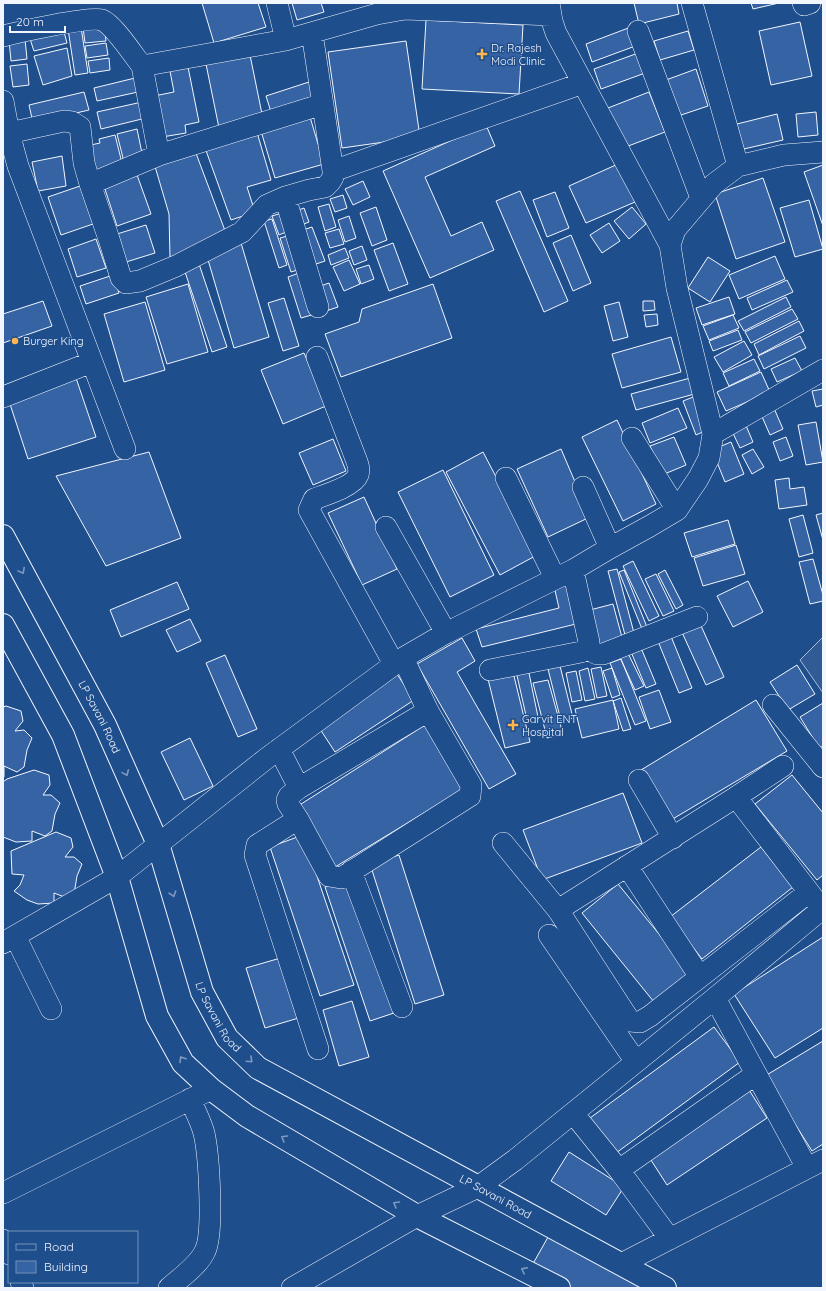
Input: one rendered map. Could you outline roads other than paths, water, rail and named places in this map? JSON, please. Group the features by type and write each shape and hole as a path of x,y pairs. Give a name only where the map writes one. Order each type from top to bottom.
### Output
{"main road":[{"name":"LP Savani Road","path":"3,536 105,725 158,844 202,992 226,1038 258,1068 665,1288"},
{"path":"3,625 63,735 116,877 157,1016 183,1063 211,1089 248,1116 417,1216 559,1288"}],"street":[{"path":"277,3 286,40"},
{"path":"692,3 738,166"},
{"path":"803,3 810,3"},
{"path":"51,1009 9,939 116,877 279,749 399,661 446,633 564,574 678,510 698,479 709,458 713,434 677,288 670,245 556,33 550,9 377,8 312,33 286,40 142,66"},
{"path":"3,36 90,20 102,20 112,28 142,66 159,155"},
{"path":"638,31 701,198"},
{"path":"9,133 64,121 72,122 80,127 84,163 121,278 126,283 140,281 176,266 242,232 267,205 285,197 325,187 330,182 333,170 312,33"},
{"path":"333,170 583,83"},
{"path":"3,101 9,133 18,166 125,449"},
{"path":"90,184 159,155 323,104"},
{"path":"670,245 675,230 684,221 701,198 714,184 738,166 784,155 823,152"},
{"path":"285,197 318,307"},
{"path":"317,357 359,468 358,476 352,483 314,499 309,510 399,661 471,785 470,796 341,878 329,876 287,800 289,796 299,788 428,711"},
{"path":"3,397 92,362"},
{"path":"713,434 823,370"},
{"path":"632,438 678,510"},
{"path":"506,478 564,574 589,642 588,649"},
{"path":"583,487 610,548"},
{"path":"386,527 446,633"},
{"path":"588,649 597,654 603,654 697,617"},
{"path":"490,670 581,652 588,649"},
{"path":"773,705 823,767"},
{"path":"279,749 299,788"},
{"path":"558,910 673,838 783,766"},
{"path":"639,780 673,838"},
{"path":"292,1288 417,1216 478,1187 515,1160 715,998 822,908 736,797"},
{"path":"298,819 257,845 255,855 318,1049"},
{"path":"503,843 558,910 630,1021 640,1022 650,1016 809,892"},
{"path":"627,866 700,977"},
{"path":"351,871 402,1007"},
{"path":"549,935 636,1062"},
{"path":"621,1264 815,1164 756,1074 715,998"},
{"path":"619,1170 756,1074"},
{"path":"3,1193 211,1089"},
{"path":"169,1288 201,1259 208,1242 210,1208 204,1132 190,1099"},
{"path":"573,1113 619,1170 670,1239"},
{"path":"3,1240 8,1252"}],"place":[{"name":"Dr. Rajesh Modi Clinic","path":"482,54"},
{"name":"Burger King","path":"15,341"},
{"name":"Garvit ENT Hospital","path":"513,725"}]}
